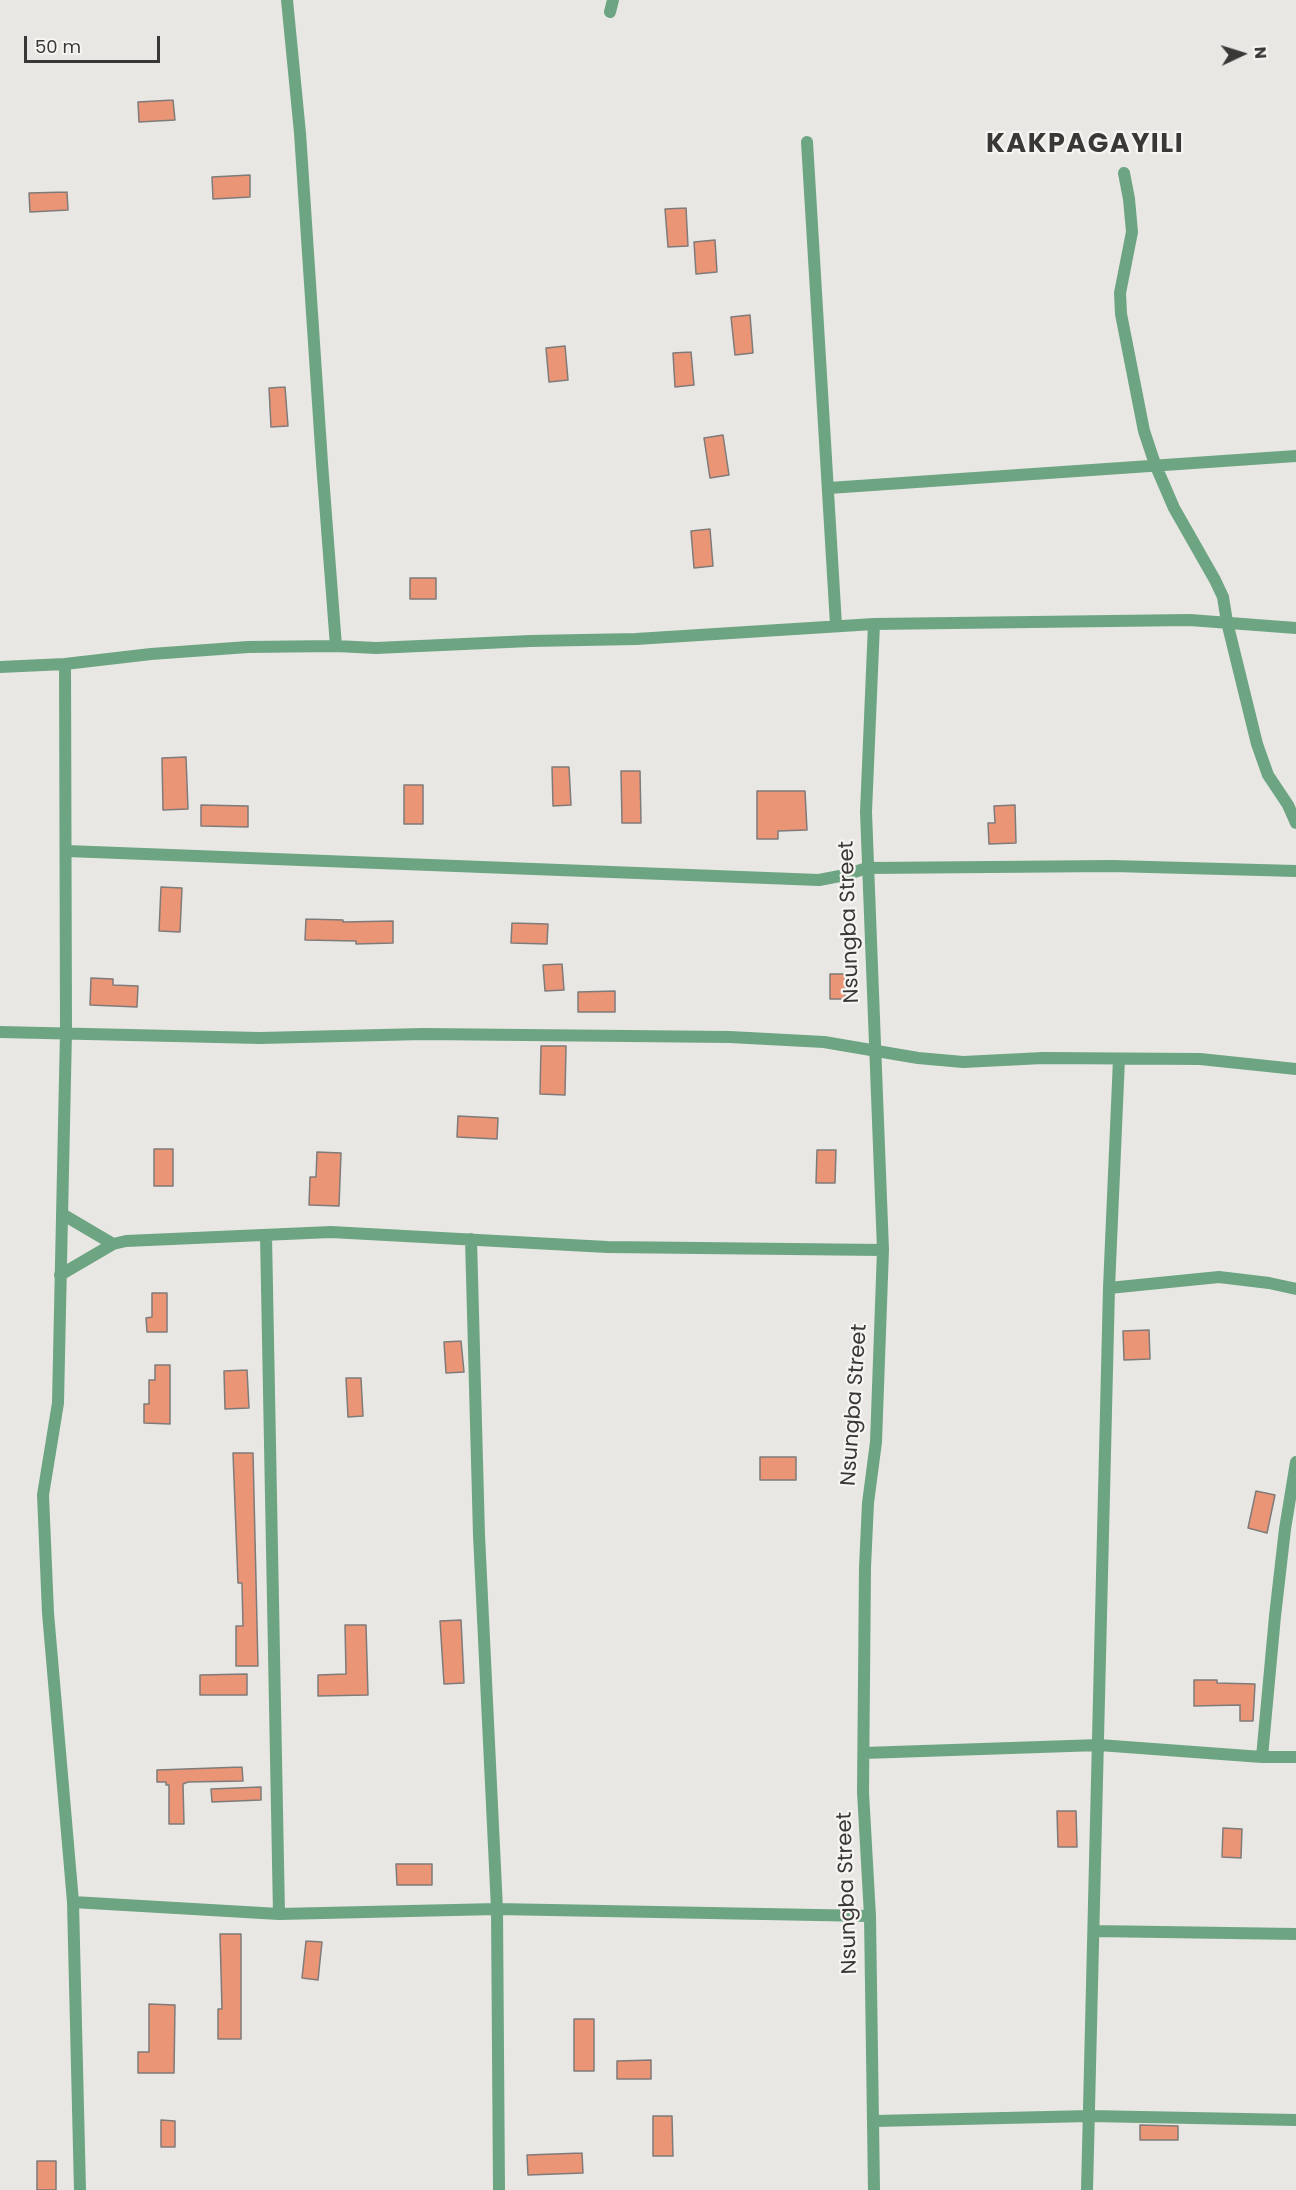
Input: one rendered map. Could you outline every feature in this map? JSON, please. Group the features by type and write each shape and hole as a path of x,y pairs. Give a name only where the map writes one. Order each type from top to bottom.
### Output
{"street":[{"path":"287,0 300,133 336,646"},
{"path":"807,142 836,626"},
{"path":"1124,173 1130,199 1132,232 1120,293 1121,314 1136,396 1155,464 1173,508 1223,597 1227,622 1260,754 1268,775 1288,805 1296,823"},
{"path":"829,488 1296,456"},
{"path":"0,667 65,664 151,654 248,647 376,648 636,639 874,624 1053,621 1227,622 1296,628"},
{"name":"Nsungba Street","path":"874,624 866,812 883,1250 876,1442 868,1503 865,1567 863,1792 870,1916 875,2121 874,2190"},
{"path":"65,664 66,1032 58,1403 43,1495 48,1613 73,1902 80,2190"},
{"path":"67,851 819,880 867,868 1113,866 1296,871"},
{"path":"0,1032 260,1038 423,1034 730,1037 824,1042 918,1058 963,1062 1043,1058 1200,1059 1296,1069"},
{"path":"1087,2190 1109,1287 1119,1059"},
{"path":"62,1214 113,1244"},
{"path":"60,1275 113,1244 126,1241 331,1232 607,1247 883,1250"},
{"path":"266,1235 279,1914"},
{"path":"471,1239 479,1535 497,1910 499,2190"},
{"path":"1109,1287 1219,1277 1296,1289"},
{"path":"1262,1757 1285,1529 1296,1462"},
{"path":"864,1753 1099,1745 1262,1757 1296,1757"},
{"path":"73,1902 279,1914 497,1910 870,1916"},
{"path":"1094,1931 1296,1934"},
{"path":"875,2121 1090,2116 1296,2120"}],"building":[{"path":"173,100 175,120 139,122 138,102"},
{"path":"250,175 250,197 213,199 212,177"},
{"path":"67,192 68,210 30,212 29,193"},
{"path":"686,208 688,246 668,247 665,209"},
{"path":"715,240 717,272 696,274 694,242"},
{"path":"750,315 753,353 735,355 731,317"},
{"path":"565,346 568,380 549,382 546,348"},
{"path":"691,352 694,385 675,387 673,353"},
{"path":"285,387 288,426 271,427 269,388"},
{"path":"723,435 729,475 710,478 704,438"},
{"path":"710,529 713,566 694,568 691,531"},
{"path":"410,578 436,578 436,599 410,599"},
{"path":"186,757 188,809 163,810 162,758"},
{"path":"552,767 569,767 571,805 553,806"},
{"path":"621,771 640,771 641,823 622,823"},
{"path":"404,785 423,785 423,824 404,824"},
{"path":"757,791 805,791 807,830 778,831 778,839 757,839"},
{"path":"201,805 248,806 248,827 201,826"},
{"path":"1015,805 1016,843 989,844 988,823 995,823 994,806"},
{"path":"161,887 182,888 180,932 159,931"},
{"path":"306,919 343,920 343,922 393,921 393,943 356,944 356,941 305,940"},
{"path":"512,923 548,924 547,944 511,943"},
{"path":"562,964 564,990 545,991 543,965"},
{"path":"830,974 845,974 845,999 830,999"},
{"path":"91,978 113,979 113,985 138,986 137,1007 90,1005"},
{"path":"615,991 615,1012 578,1012 578,992"},
{"path":"541,1046 566,1046 565,1095 540,1094"},
{"path":"458,1116 498,1118 497,1139 457,1137"},
{"path":"154,1149 173,1149 173,1186 154,1186"},
{"path":"817,1150 836,1150 835,1183 816,1183"},
{"path":"317,1152 341,1153 339,1206 309,1205 310,1177 316,1177"},
{"path":"152,1293 167,1293 167,1332 147,1332 146,1318 152,1317"},
{"path":"1149,1330 1150,1359 1124,1360 1123,1331"},
{"path":"461,1341 464,1372 446,1373 444,1342"},
{"path":"155,1365 170,1365 170,1424 144,1423 144,1404 149,1404 149,1380 155,1380"},
{"path":"247,1370 249,1408 225,1409 224,1371"},
{"path":"346,1378 361,1378 363,1416 348,1417"},
{"path":"233,1453 253,1453 258,1666 236,1666 236,1626 243,1626 242,1583 238,1583"},
{"path":"760,1457 796,1457 796,1480 760,1480"},
{"path":"1256,1491 1275,1495 1267,1533 1248,1528"},
{"path":"461,1620 464,1683 444,1684 440,1621"},
{"path":"345,1625 366,1625 368,1695 318,1696 318,1675 346,1674"},
{"path":"247,1674 247,1695 200,1695 200,1675"},
{"path":"1194,1680 1255,1684 1253,1721 1240,1721 1240,1705 1194,1706"},
{"path":"242,1767 243,1781 183,1784 184,1824 169,1824 169,1785 166,1785 166,1782 157,1782 157,1770"},
{"path":"261,1787 261,1800 212,1802 211,1789"},
{"path":"1057,1811 1076,1811 1077,1847 1058,1847"},
{"path":"1223,1828 1242,1829 1241,1858 1222,1857"},
{"path":"396,1864 432,1864 432,1885 397,1885"},
{"path":"220,1934 241,1934 241,2039 218,2039 218,2009 222,2009"},
{"path":"306,1941 322,1942 318,1980 302,1978"},
{"path":"149,2004 175,2005 174,2073 138,2073 138,2052 149,2052"},
{"path":"574,2019 594,2019 594,2071 574,2071"},
{"path":"651,2060 651,2079 617,2079 617,2061"},
{"path":"653,2116 672,2116 673,2156 653,2156"},
{"path":"161,2120 175,2121 175,2147 161,2147"},
{"path":"1140,2125 1178,2126 1178,2140 1140,2140"},
{"path":"582,2153 583,2173 528,2175 527,2155"},
{"path":"37,2161 56,2161 56,2190 37,2190"}],"district":[{"name":"KAKPAGAYILI","path":"1085,145"}]}
